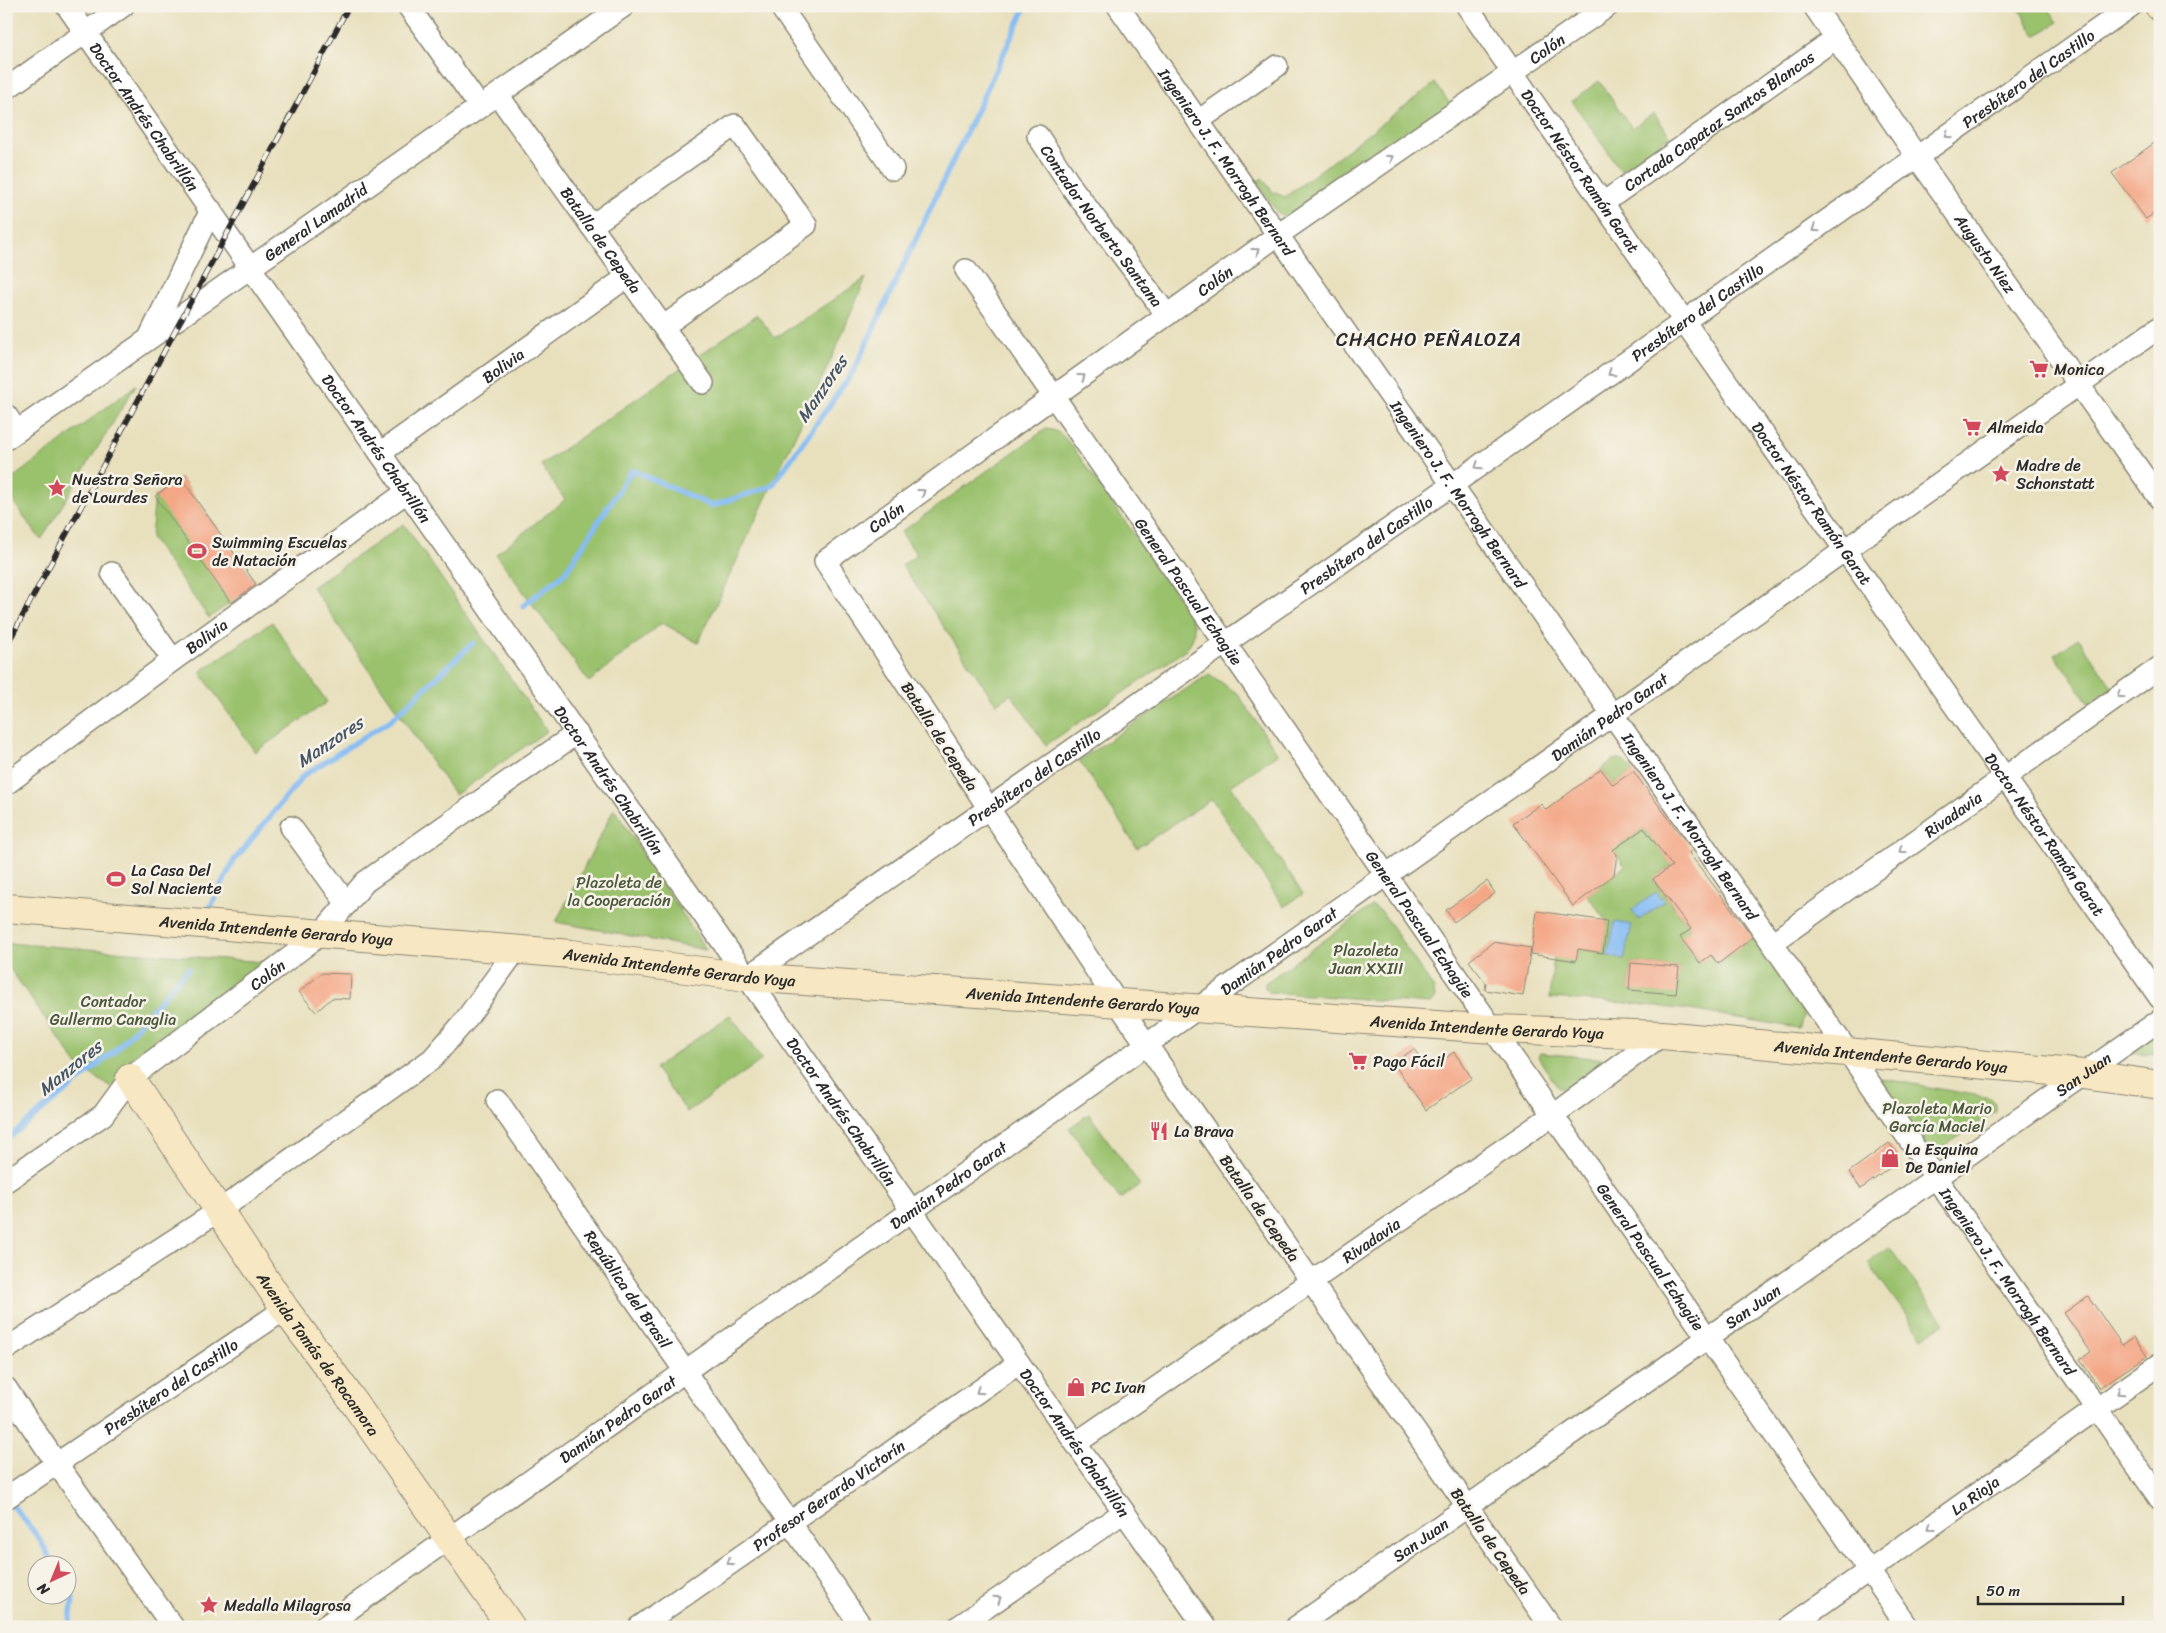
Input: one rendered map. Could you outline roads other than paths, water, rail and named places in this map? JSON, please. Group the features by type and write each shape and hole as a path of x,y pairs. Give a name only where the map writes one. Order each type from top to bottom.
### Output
{"main road":[{"name":"Avenida Intendente Gerardo Yoya","path":"6,908 571,954 747,977 1494,1029 1662,1035 2084,1074 2160,1084"},
{"name":"Avenida Tomás de Rocamora","path":"130,1078 285,1309 345,1390 510,1627"}],"street":[{"name":"Doctor Andrés Chabrillón","path":"67,6 1205,1627"},
{"path":"6,89 123,6"},
{"path":"408,6 480,107"},
{"name":"General Lamadrid","path":"10,428 150,337 251,268 624,6"},
{"path":"780,6 892,169"},
{"name":"Doctor Néstor Ramón Garat","path":"1467,6 1684,321 2160,998"},
{"name":"Colón","path":"825,562 1278,235 1608,6"},
{"name":"Augusto Niez","path":"1814,6 1917,157 2160,498"},
{"name":"Presbítero del Castillo","path":"747,977 1452,485 2131,6"},
{"name":"Ingeniero J. F. Morrogh Bernard","path":"1124,8 1198,121 2160,1499"},
{"name":"Cortada Capataz Santos Blancos","path":"1603,203 1836,38"},
{"path":"1198,121 1277,66"},
{"name":"Batalla de Cepeda","path":"498,95 664,326 703,384"},
{"path":"591,226 734,125 806,225 664,326"},
{"name":"Contador Norberto Santana","path":"1038,136 1073,189 1168,315"},
{"path":"150,337 211,210"},
{"name":"General Pascual Echagüe","path":"966,270 1908,1627"},
{"name":"Bolivia","path":"380,453 627,277"},
{"name":"Damián Pedro Garat","path":"324,1627 2160,328"},
{"name":"Bolivia","path":"6,784 173,660 408,491"},
{"name":"Batalla de Cepeda","path":"825,562 1146,1045 1551,1627"},
{"path":"112,573 173,660"},
{"name":"Rivadavia","path":"1772,943 2160,667"},
{"name":"Colón","path":"6,1181 102,1115 130,1078 321,934 365,882 577,733"},
{"path":"291,827 347,904"},
{"path":"6,1349 220,1210 432,1059 464,1022 516,950"},
{"name":"San Juan","path":"1296,1627 2160,1020"},
{"name":"Rivadavia","path":"1076,1443 1553,1115 1662,1035"},
{"name":"República del Brasil","path":"497,1100 862,1627"},
{"name":"Presbítero del Castillo","path":"6,1498 285,1309"},
{"name":"Profesor Gerardo Victorín","path":"639,1627 789,1521 1020,1363"},
{"name":"La Rioja","path":"1789,1627 2160,1364"},
{"path":"6,1388 57,1464 173,1627"},
{"path":"958,1627 1124,1512"}],"water":[{"path":"1656,892 1664,901 1639,920 1632,910"},
{"path":"1615,922 1632,925 1624,959 1607,956"}],"waterway":[{"name":"Manzores","path":"523,606 565,573 632,470 712,506 772,486 853,372 1026,6"},
{"name":"Manzores","path":"209,910 233,862 304,775 391,720 473,643"},
{"name":"Manzores","path":"6,1140 117,1049 188,969"},
{"name":"Manzores","path":"8,1500 39,1538 49,1556"},
{"name":"Manzores","path":"69,1627 72,1606"}],"railway":[{"path":"6,647 349,6"}],"place":[{"name":"Monica","path":"2039,369"},
{"name":"Almeida","path":"1972,427"},
{"name":"Madre de Schonstatt","path":"2001,474"},
{"name":"Nuestra Señora de Lourdes","path":"57,488"},
{"name":"Swimming Escuelas de Natación","path":"197,551"},
{"name":"La Casa Del Sol Naciente","path":"116,879"},
{"name":"Pago Fácil","path":"1358,1061"},
{"name":"La Brava","path":"1159,1131"},
{"name":"La Esquina De Daniel","path":"1890,1158"},
{"name":"PC Ivan","path":"1076,1387"},
{"name":"Medalla Milagrosa","path":"209,1605"}],"district":[{"name":"CHACHO PEÑALOZA","path":"1429,339"}],"park label":[{"name":"Plazoleta de la Cooperación","path":"619,891"},
{"name":"Plazoleta Juan XXIII","path":"1366,959"},
{"name":"Contador Gullermo Canaglia","path":"113,1010"},
{"name":"Plazoleta Mario García Maciel","path":"1937,1117"}]}
